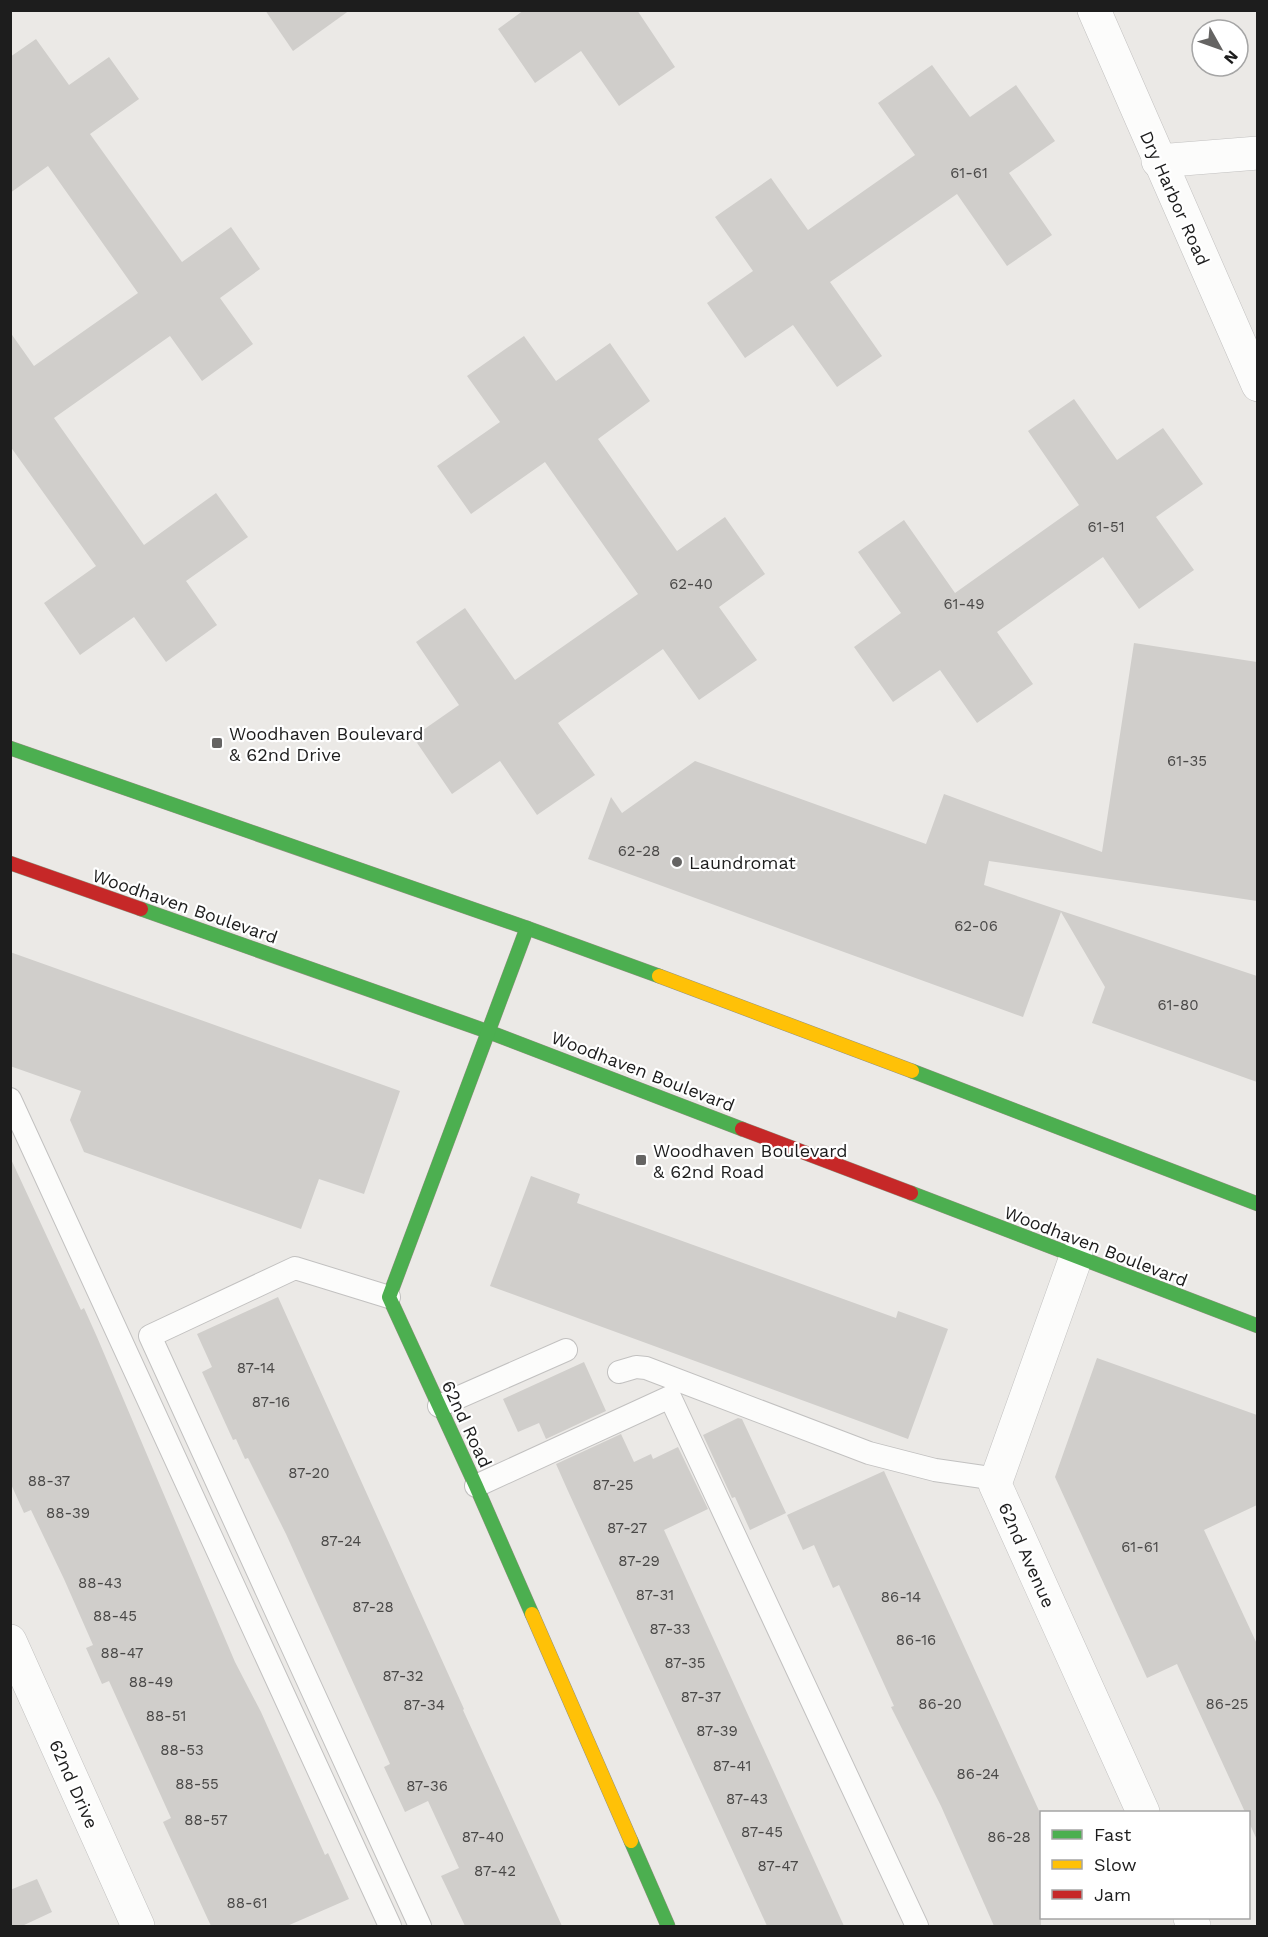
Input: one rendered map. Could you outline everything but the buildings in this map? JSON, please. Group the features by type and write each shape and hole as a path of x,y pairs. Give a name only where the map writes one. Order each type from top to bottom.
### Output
{"main road":[{"path":"10,748 526,928 747,1008 1257,1204"},
{"name":"Woodhaven Boulevard","path":"10,863 489,1032 1257,1326"},
{"path":"389,1297 526,928"},
{"name":"62nd Road","path":"389,1297 476,1486 668,1926"}],"street":[{"name":"Dry Harbor Road","path":"1094,10 1257,385"},
{"path":"1158,161 1257,153"},
{"name":"62nd Avenue","path":"1076,1257 995,1484 1143,1811"},
{"name":"62nd Drive","path":"10,1641 138,1926"}],"lane":[{"path":"10,1099 390,1926"},
{"path":"389,1297 295,1268 150,1336 420,1926"},
{"path":"439,1406 566,1350"},
{"path":"619,1372 636,1367 646,1368 869,1453 927,1468 997,1479"},
{"path":"476,1486 670,1397 917,1926"}],"traffic: fast":[{"path":"10,748 659,976"},
{"path":"141,909 489,1032 742,1129"},
{"path":"527,928 389,1297 532,1614"},
{"path":"912,1071 1258,1204"},
{"path":"911,1193 1258,1326"},
{"path":"631,1841 668,1926"}],"traffic: slow":[{"path":"659,976 912,1071"},
{"path":"532,1614 631,1841"}],"traffic: jam":[{"path":"10,863 141,909"},
{"path":"742,1129 911,1193"}],"place":[{"name":"Woodhaven Boulevard & 62nd Drive","path":"217,743"},
{"name":"Laundromat","path":"677,862"},
{"name":"Woodhaven Boulevard & 62nd Road","path":"641,1160"}]}
